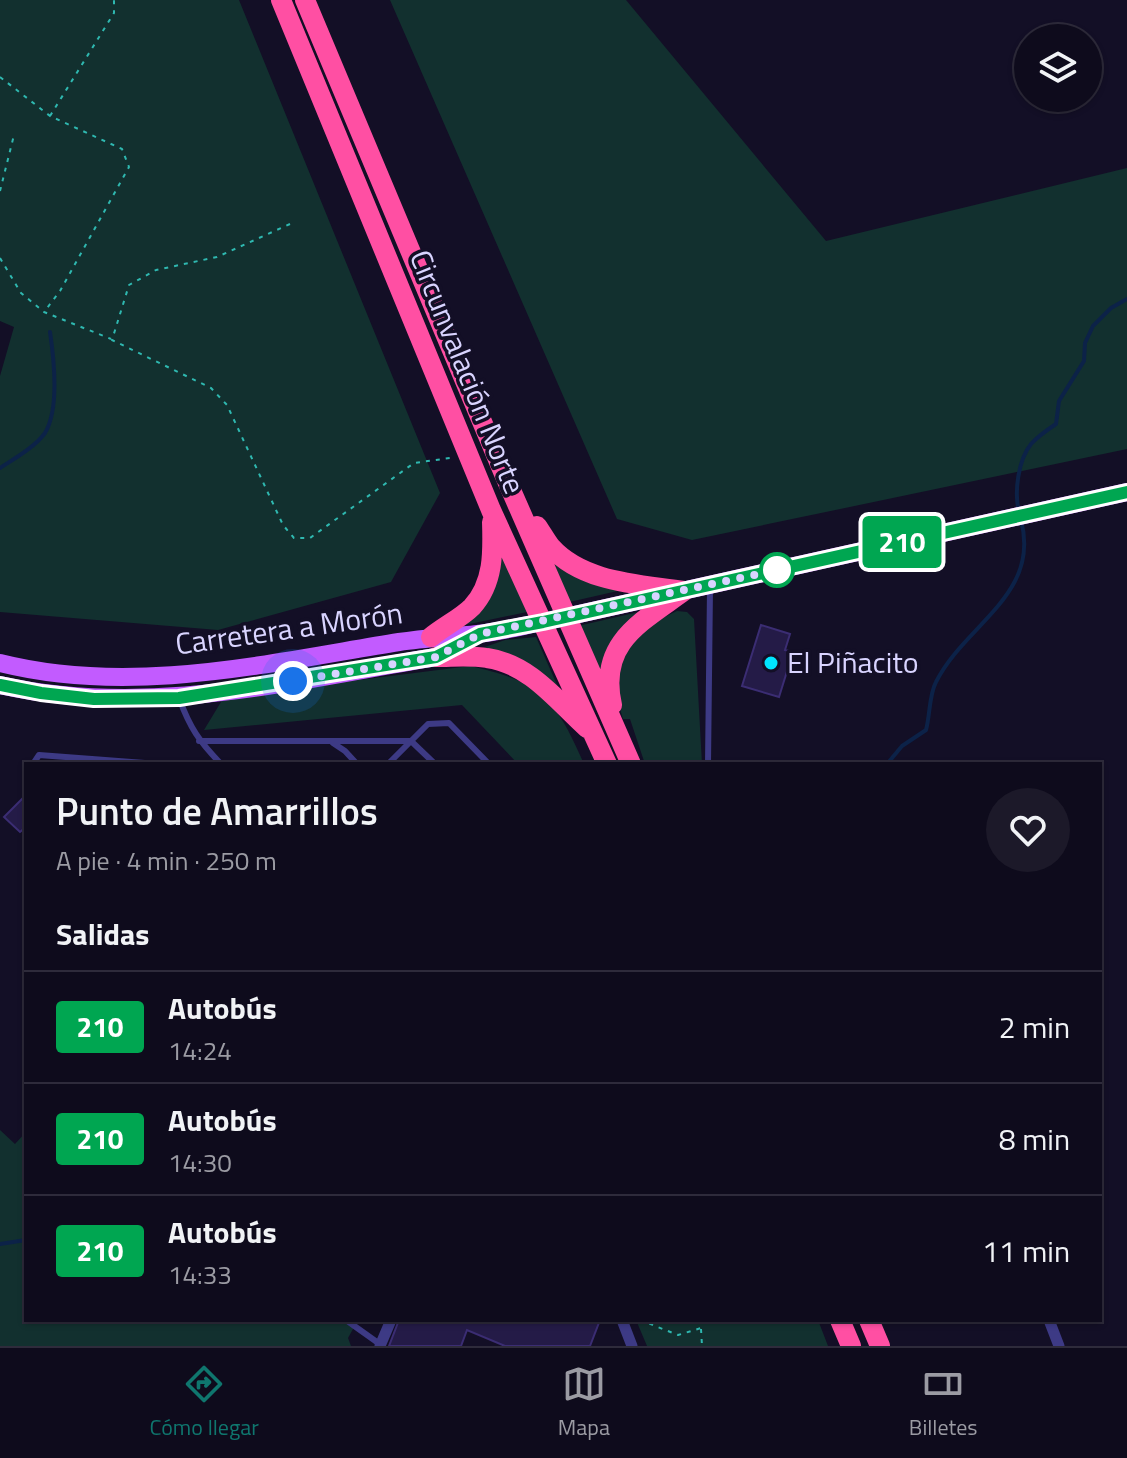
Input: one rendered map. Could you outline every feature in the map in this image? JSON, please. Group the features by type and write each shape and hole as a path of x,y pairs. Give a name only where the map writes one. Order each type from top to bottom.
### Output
{"highway":[{"name":"Circunvalación Norte","path":"281,0 491,510 606,762"},
{"name":"Circunvalación Norte","path":"305,0 504,474 630,762"},
{"path":"504,474 551,548 575,566 602,577 684,591"},
{"path":"434,647 484,591 491,571 491,510"},
{"path":"621,743 608,685 612,659 622,639 684,591"},
{"path":"434,647 502,661 532,676 594,734"},
{"path":"841,1322 851,1346"},
{"path":"870,1322 880,1346"}],"main road":[{"name":"Carretera a Morón","path":"1,689 94,699 179,698 434,647 480,634 1127,492"},
{"name":"Carretera a Morón","path":"0,663 81,675 175,675 434,647"},
{"path":"175,675 179,698"}],"street":[{"path":"380,1346 390,1322"},
{"path":"623,1322 632,1346"},
{"path":"1050,1322 1059,1346"}],"lane":[{"path":"708,762 710,585"},
{"path":"179,698 199,741 219,762"},
{"path":"390,762 428,724 449,723 487,762"},
{"path":"199,741 411,741 433,762"},
{"path":"331,741 355,762"},
{"path":"34,762 39,755 81,762"},
{"path":"349,1322 380,1346"}],"path":[{"path":"50,116 114,13 114,0"},
{"path":"0,77 50,116 122,149 129,167 60,291 44,312"},
{"path":"0,191 14,135"},
{"path":"112,340 129,285 156,270 217,257 290,224"},
{"path":"0,258 21,293 44,312 112,340 211,388 227,405 283,525 294,538 310,538 414,463 469,456"},
{"path":"645,1322 678,1335 701,1328"},
{"path":"702,1346 703,1322"}],"green space":[{"path":"0,0 239,0 440,493 391,582 218,630 0,612 0,376 14,327 0,321"},
{"path":"390,0 626,0 826,241 1127,168 1127,449 692,540 617,519"},
{"path":"539,541 622,590 565,603"},
{"path":"501,549 527,612 455,627"},
{"path":"643,611 598,680 578,626"},
{"path":"677,611 687,612 694,619 702,762 644,762 630,719 623,719 619,682 625,644 654,622"},
{"path":"536,637 561,694 482,648 505,640"},
{"path":"470,666 514,679 543,696 564,723 583,762 516,762 462,705 204,730 224,697"},
{"path":"0,1130 15,1144 24,1134 24,1322 357,1322 348,1338 351,1346 0,1346"},
{"path":"637,1322 819,1322 828,1346 647,1346"}],"building":[{"path":"761,625 790,634 785,650 793,652 779,697 742,686"},
{"path":"24,797 24,829 20,832 4,817"},
{"path":"398,1322 599,1322 590,1346 505,1346 467,1330 461,1346 389,1346"}],"waterway":[{"path":"1019,512 1018,477 1027,451 1037,438 1056,424 1059,401 1084,361 1085,343 1093,326 1111,308 1127,299"},
{"path":"0,468 36,443 50,423 55,383 50,332"},
{"path":"889,762 902,746 926,730 936,682 949,661 1011,589 1020,569 1024,546 1021,520"},
{"path":"0,1244 24,1240"}],"bus line":[{"name":"210","path":"0,685 94,699 179,698 436,657 480,634 1127,492"}],"place":[{"name":"El Piñacito","path":"771,663"}],"route":[{"path":"293,681 436,657 480,634 777,570"}]}
